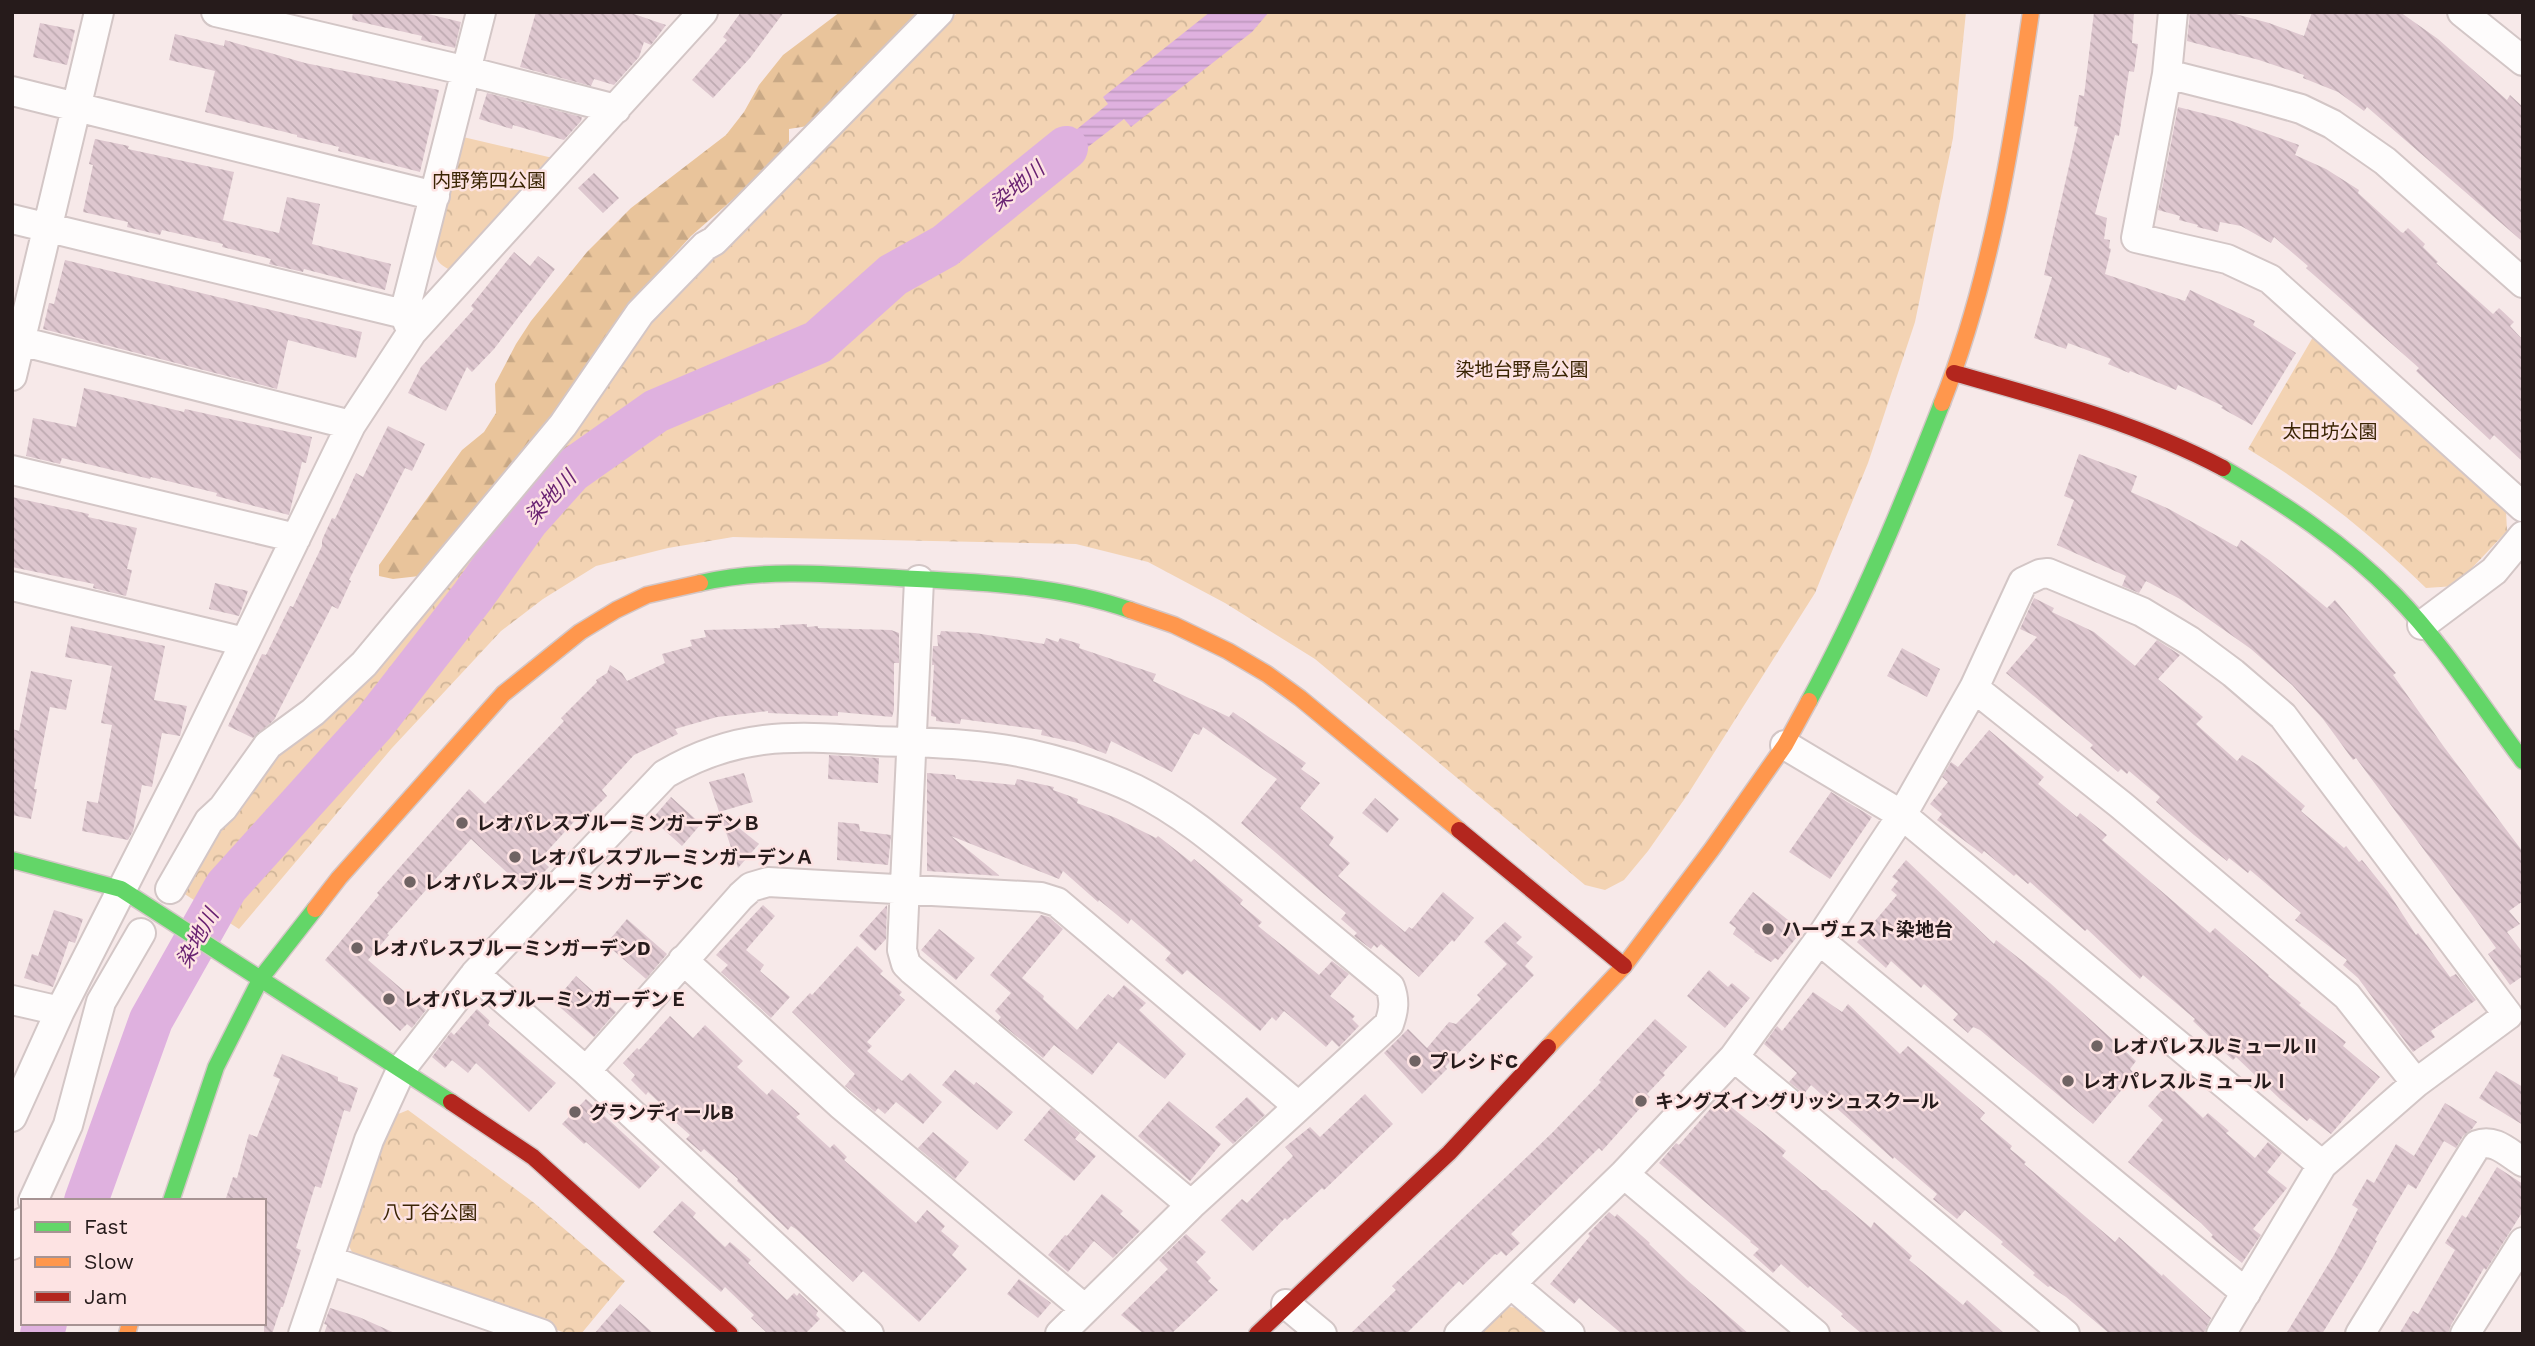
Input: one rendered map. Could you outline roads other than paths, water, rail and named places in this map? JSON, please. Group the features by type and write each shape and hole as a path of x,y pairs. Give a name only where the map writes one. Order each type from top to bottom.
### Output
{"street":[{"path":"12,376 17,340 99,12"},
{"path":"216,12 616,109"},
{"path":"12,1118 60,1011 181,773 351,425 408,323 422,245 481,12"},
{"path":"408,323 447,293 703,12"},
{"path":"170,889 209,821 223,808 268,745 313,712 364,664 563,425 640,313 939,12"},
{"path":"1257,1334 1449,1153 1624,966 1712,849 1785,745 1833,657 1894,526 1954,373 1985,264 2012,141 2031,12"},
{"path":"2173,12 2167,74 2136,238 2227,259 2270,279 2523,507"},
{"path":"2462,12 2523,61"},
{"path":"2167,74 2301,109 2332,124 2385,161 2523,283"},
{"path":"12,92 435,196"},
{"path":"12,219 408,323"},
{"path":"422,245 426,262 447,293"},
{"path":"17,340 351,425"},
{"path":"1954,373 2146,432 2201,456 2326,535 2381,582 2422,625 2523,761"},
{"path":"12,470 296,538"},
{"path":"2422,625 2494,571 2523,536"},
{"path":"172,1199 216,1067 261,978 339,878 503,694 555,650 604,617 647,595 729,576 810,573 977,582 1062,592 1101,601 1174,625 1228,651 1300,698 1624,966"},
{"path":"1459,1334 1624,1174 1734,1057 1819,940 1902,815 1974,688 2023,582 2040,574 2056,575 2097,592 2142,612 2190,640 2283,716 2518,1018 2416,1083 2322,1165 2221,1334"},
{"path":"919,580 904,890 902,950 906,964 1191,1205"},
{"path":"12,586 245,642"},
{"path":"1974,688 2121,804 2347,996 2416,1083"},
{"path":"303,1334 369,1140 402,1068 475,974 657,781 686,762 753,740 830,738 911,742 1027,754 1084,769 1137,790 1203,831 1390,986 1394,997 1394,1010 1389,1024 1191,1205 1060,1334"},
{"path":"1785,745 1902,815 2322,1165"},
{"path":"12,860 121,889 402,1068 533,1157 730,1334"},
{"path":"586,1071 741,896 751,887 768,882 1041,897 1056,902 1298,1106"},
{"path":"34,1199 68,1125 101,1002 141,933"},
{"path":"1819,940 2246,1293"},
{"path":"682,960 841,1105 1085,1309"},
{"path":"475,974 586,1071 869,1334"},
{"path":"12,999 60,1011"},
{"path":"1734,1057 2065,1334"},
{"path":"2360,1334 2477,1145 2495,1143 2523,1162"},
{"path":"1624,1174 1815,1334"},
{"path":"12,1245 21,1226"},
{"path":"2465,1334 2523,1242"},
{"path":"328,1260 542,1334"},
{"path":"1512,1285 1570,1334"},
{"path":"1286,1304 1322,1334"}],"waterway":[{"name":"染地川","path":"87,1199 151,1020 226,887 374,723 473,596 527,520 571,471 656,411 818,342 893,275 945,246 1066,148"},
{"name":"染地川","path":"42,1334 44,1325"}],"place":[{"name":"レオパレスブルーミンガーデンＢ","path":"462,823"},
{"name":"レオパレスブルーミンガーデンＡ","path":"515,857"},
{"name":"レオパレスブルーミンガーデンC","path":"410,882"},
{"name":"ハーヴェスト染地台","path":"1768,929"},
{"name":"レオパレスブルーミンガーデンD","path":"357,948"},
{"name":"レオパレスブルーミンガーデンＥ","path":"389,999"},
{"name":"レオパレスルミュールⅡ","path":"2097,1046"},
{"name":"プレシドC","path":"1415,1061"},
{"name":"レオパレスルミュールⅠ","path":"2068,1081"},
{"name":"キングズイングリッシュスクール","path":"1641,1101"},
{"name":"グランディールB","path":"575,1112"}],"park label":[{"name":"内野第四公園","path":"489,180"},
{"name":"染地台野鳥公園","path":"1522,369"},
{"name":"太田坊公園","path":"2330,431"},
{"name":"八丁谷公園","path":"430,1212"}]}
